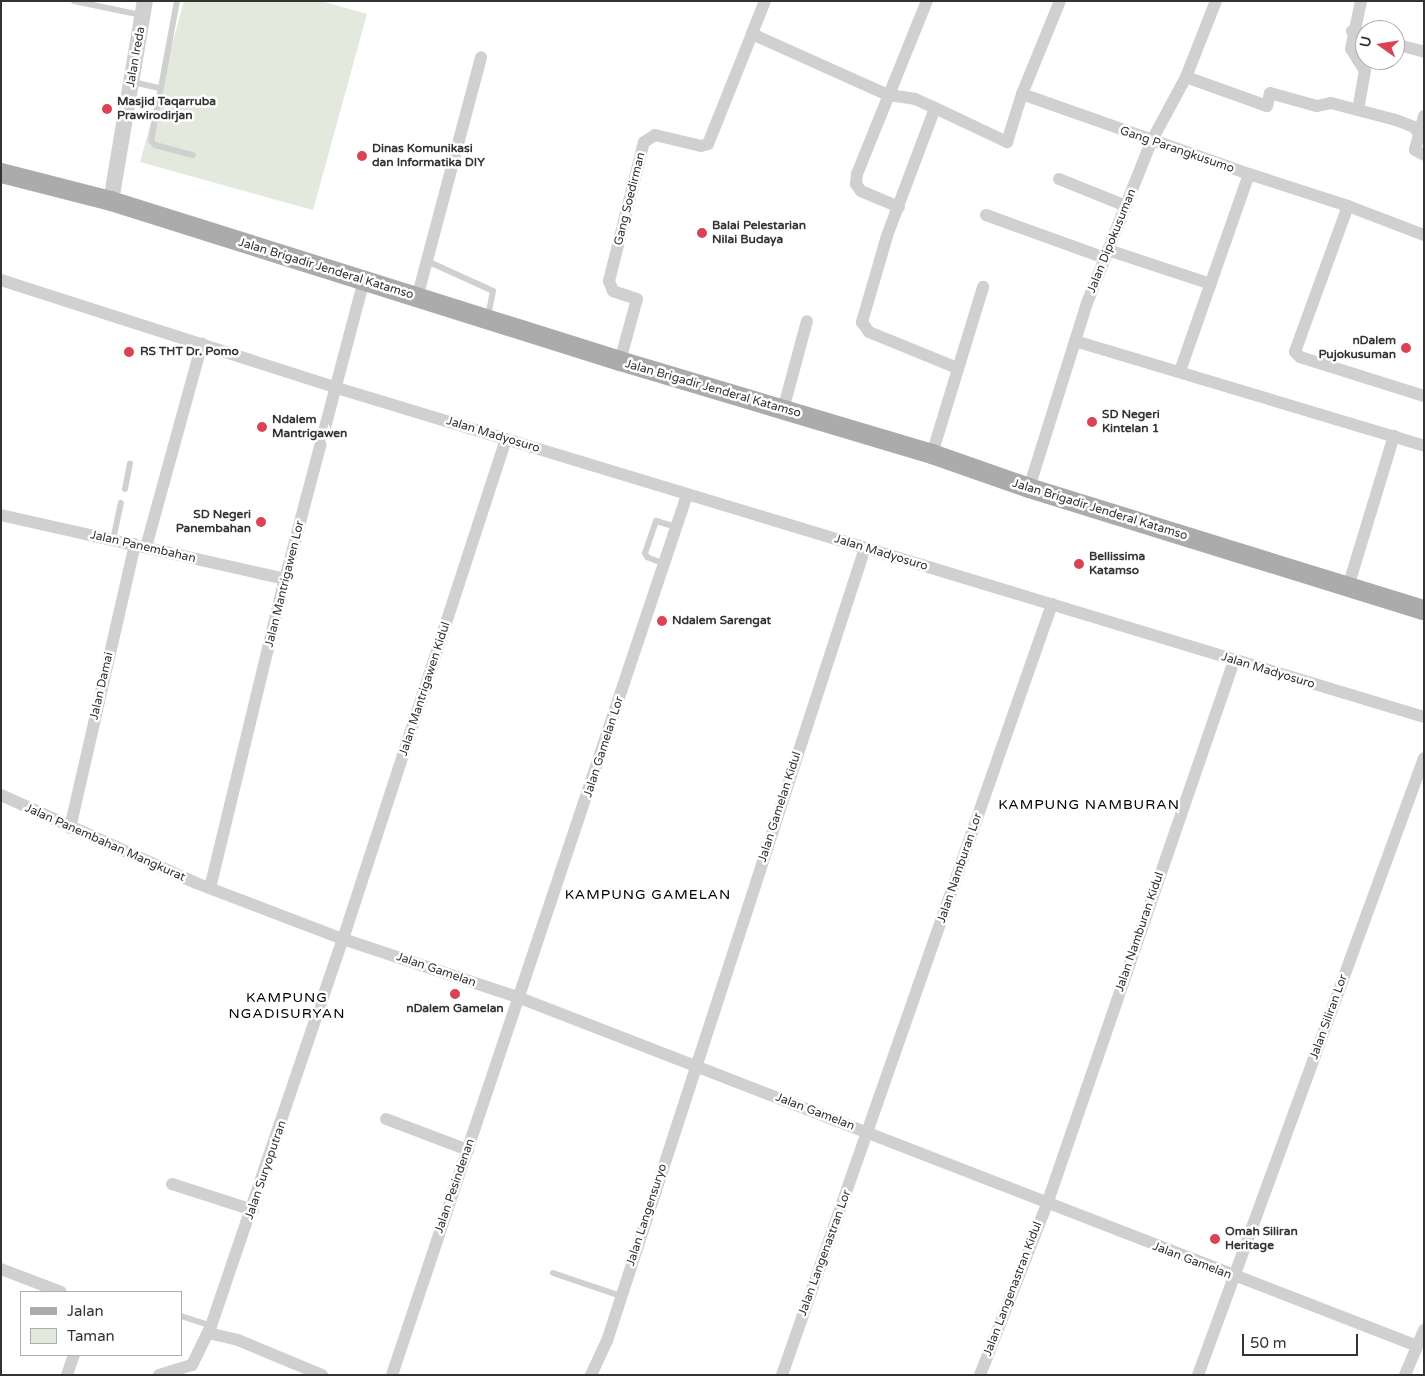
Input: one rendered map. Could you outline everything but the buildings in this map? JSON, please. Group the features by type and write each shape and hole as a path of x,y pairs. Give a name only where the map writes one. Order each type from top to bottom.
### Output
{"main road":[{"name":"Jalan Brigadir Jenderal Katamso","path":"1,173 111,201 620,361 932,454 1029,488 1424,610"}],"street":[{"path":"765,1 752,34 888,96 915,99 1007,142 1022,94 1060,1"},
{"path":"899,207 861,191 856,184 888,96 927,1"},
{"name":"Jalan Dipokusuman","path":"1029,488 1075,341 1106,254 1151,142 1186,77 1216,1"},
{"path":"1360,20 1361,1"},
{"name":"Jalan Ireda","path":"111,201 144,8"},
{"name":"Gang Soedirman","path":"620,361 637,299 613,291 609,281 644,142 655,135 701,146 708,144 752,34"},
{"path":"1405,47 1424,52"},
{"path":"417,298 481,57"},
{"path":"1358,110 1366,74 1363,70"},
{"path":"1186,77 1267,106 1270,93 1317,106 1331,103 1414,127 1419,134"},
{"name":"Gang Parangkusumo","path":"1022,94 1151,142 1249,174 1180,371"},
{"path":"935,108 899,207 862,322 869,332 958,368"},
{"path":"1424,116 1415,150 1424,155"},
{"path":"1249,174 1348,206 1424,235"},
{"path":"1060,179 1126,206"},
{"path":"1348,206 1294,352 1300,357 1423,393"},
{"path":"986,215 1106,254 1212,284"},
{"name":"Jalan Madyosuro","path":"1,280 337,388 1424,717"},
{"name":"Jalan Mantrigawen Lor","path":"210,888 285,579 364,281"},
{"path":"932,454 984,287"},
{"path":"783,410 807,321"},
{"path":"1075,341 1180,371 1424,446"},
{"name":"Jalan Damai","path":"70,828 140,546 202,344"},
{"path":"1348,587 1394,436"},
{"name":"Jalan Mantrigawen Kidul","path":"343,939 506,439"},
{"name":"Jalan Gamelan Lor","path":"520,998 687,495"},
{"name":"Jalan Panembahan","path":"1,515 285,579"},
{"name":"Jalan Gamelan Kidul","path":"695,1065 865,548"},
{"name":"Jalan Namburan Lor","path":"868,1132 1052,604"},
{"name":"Jalan Namburan Kidul","path":"1046,1204 1234,661"},
{"name":"Jalan Siliran Lor","path":"1198,1375 1424,758"},
{"name":"Jalan Panembahan Mangkurat","path":"1,795 70,828 210,888"},
{"name":"Jalan Gamelan","path":"210,888 343,939 520,998 868,1132 1234,1277 1417,1346"},
{"name":"Jalan Suryoputran","path":"159,1375 192,1365 210,1330 253,1210 343,939"},
{"name":"Jalan Pesindenan","path":"392,1375 520,998"},
{"name":"Jalan Langensuryo","path":"593,1369 607,1341 695,1065"},
{"path":"386,1118 468,1150"},
{"name":"Jalan Langenastran Lor","path":"782,1375 868,1132"},
{"path":"172,1184 253,1210"},
{"name":"Jalan Langenastran Kidul","path":"980,1375 1046,1204"},
{"path":"1,1269 58,1291"},
{"path":"210,1330 322,1375"},
{"path":"1405,1375 1424,1330"},
{"path":"67,1375 74,1356"}],"lane":[{"path":"74,1 144,8"},
{"path":"177,1 151,141 155,145 193,155"},
{"path":"132,82 160,88"},
{"path":"427,261 493,291 487,320"},
{"path":"125,489 130,463"},
{"path":"113,540 122,503"},
{"path":"665,564 646,557 645,553 656,521 677,527"},
{"path":"554,1273 621,1296"},
{"path":"182,1316 210,1330"}],"green space":[{"path":"184,1 321,1 367,14 313,210 140,162"}],"place":[{"name":"Masjid Taqarruba Prawirodirjan","path":"107,109"},
{"name":"Dinas Komunikasi dan Informatika DIY","path":"362,156"},
{"name":"Balai Pelestarian Nilai Budaya","path":"702,233"},
{"name":"nDalem Pujokusuman","path":"1406,348"},
{"name":"RS THT Dr. Pomo","path":"129,352"},
{"name":"SD Negeri Kintelan 1","path":"1092,422"},
{"name":"Ndalem Mantrigawen","path":"262,427"},
{"name":"SD Negeri Panembahan","path":"261,522"},
{"name":"Bellissima Katamso","path":"1079,564"},
{"name":"Ndalem Sarengat","path":"662,621"},
{"name":"nDalem Gamelan","path":"455,994"},
{"name":"Omah Siliran Heritage","path":"1215,1239"}],"district":[{"name":"KAMPUNG NAMBURAN","path":"1089,805"},
{"name":"KAMPUNG GAMELAN","path":"648,895"},
{"name":"KAMPUNG NGADISURYAN","path":"287,1006"}]}
